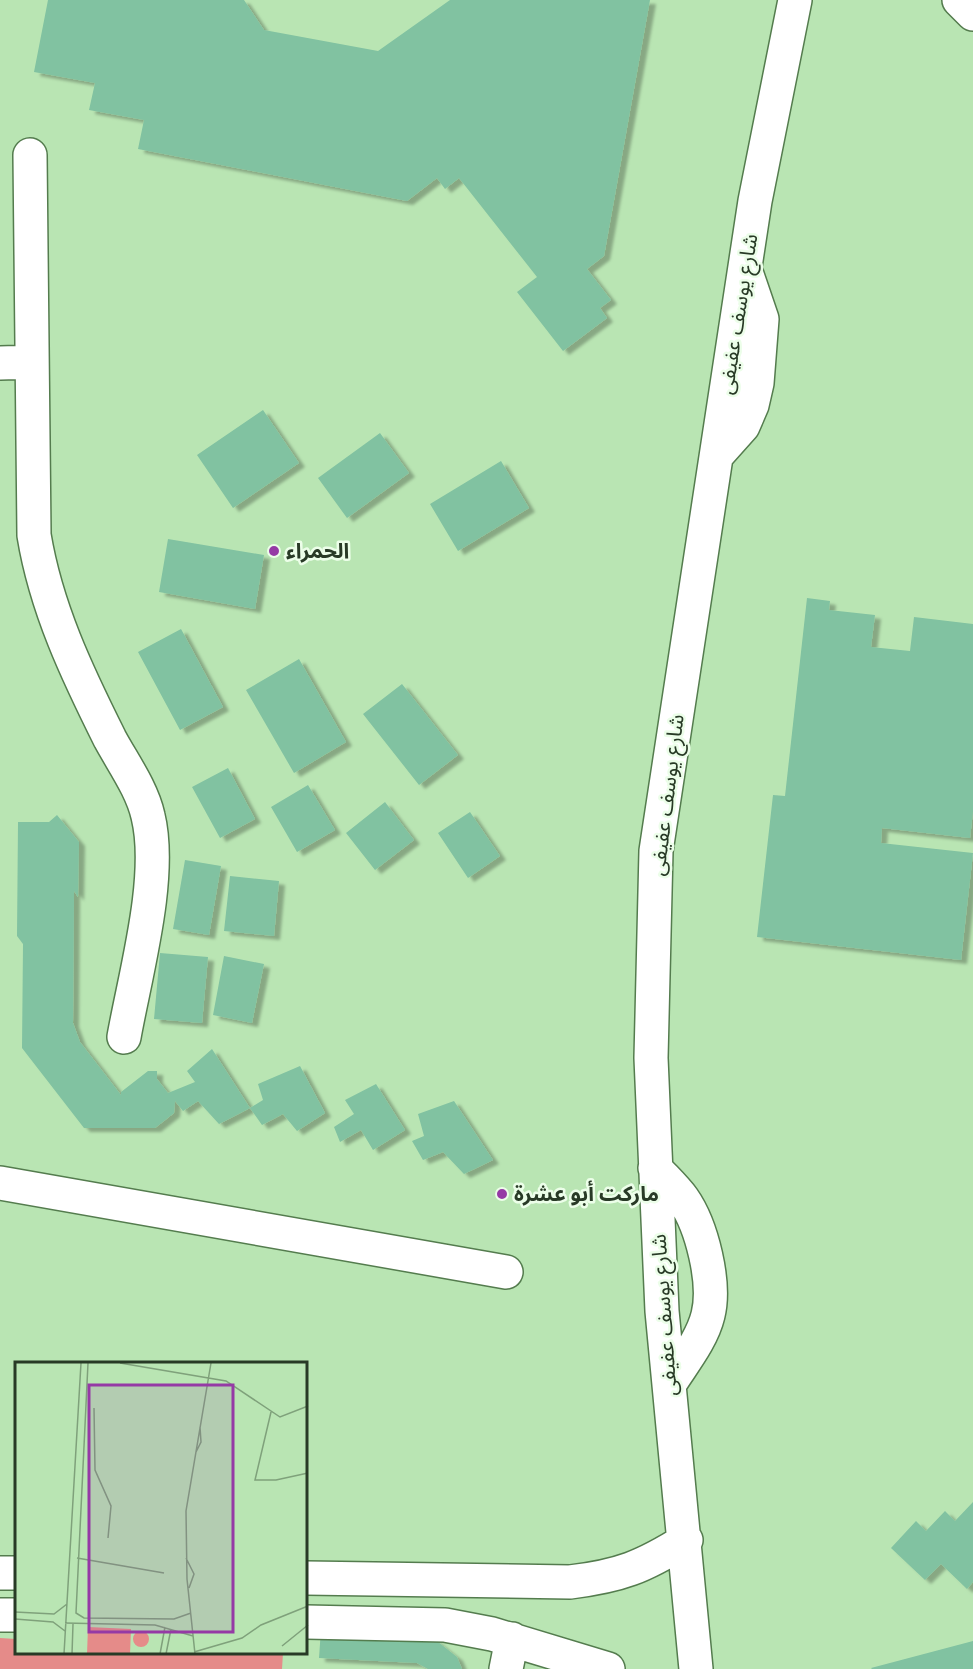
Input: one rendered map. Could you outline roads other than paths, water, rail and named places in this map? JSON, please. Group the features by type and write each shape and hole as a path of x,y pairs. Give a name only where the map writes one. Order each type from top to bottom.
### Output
{"street":[{"name":"شارع يوسف عفيفى","path":"696,1669 686,1540 662,1311 655,1168 651,1058 656,851 754,201 795,0"},
{"path":"959,0 973,14"},
{"path":"30,155 16,362 40,573 53,615 148,816 153,860 147,912 124,1037"},
{"path":"655,1168 684,1199 702,1238 708,1279 708,1315 693,1347 669,1384"},
{"path":"0,1183 506,1272"},
{"path":"308,1578 570,1582 611,1577 651,1563 686,1540"},
{"path":"443,1580 445,1625"},
{"path":"308,1622 445,1625 509,1654 608,1669"}],"place":[{"name":"الحمراء","path":"274,551"},
{"name":"ماركت أبو عشرة","path":"502,1194"}]}
